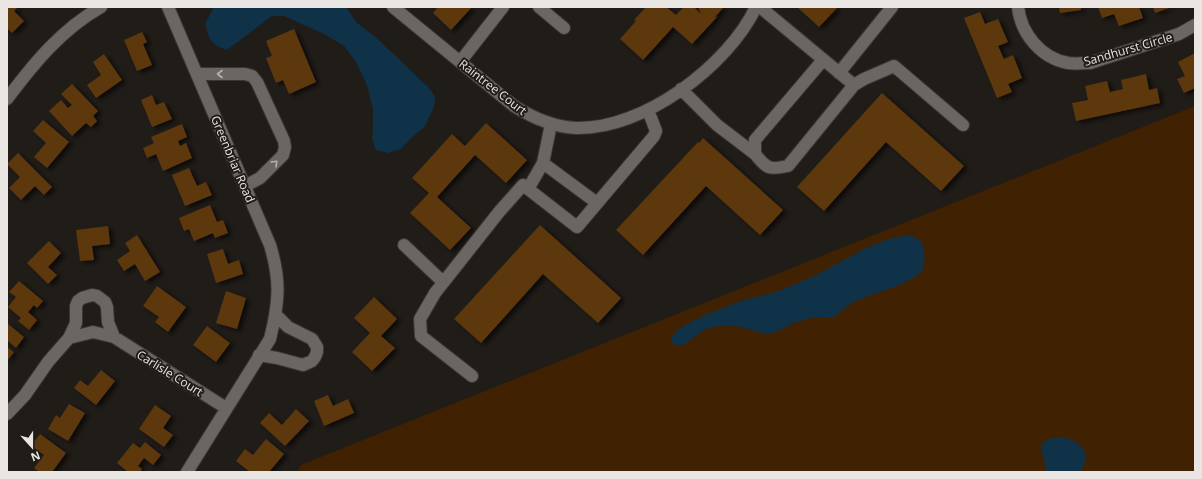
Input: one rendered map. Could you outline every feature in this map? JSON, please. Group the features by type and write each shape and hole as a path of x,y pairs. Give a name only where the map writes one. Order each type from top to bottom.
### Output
{"street":[{"path":"7,98 55,41 73,26 101,7"},
{"name":"Greenbriar Road","path":"168,7 270,245 275,261 278,279 276,315 270,338 187,472"},
{"name":"Raintree Court","path":"393,7 514,106 529,115 551,124 576,128 612,124 648,110 669,98 707,70 723,54 756,7"},
{"path":"460,62 504,7"},
{"path":"539,7 564,28"},
{"path":"760,7 854,85"},
{"path":"839,74 892,7"},
{"name":"Sandhurst Circle","path":"1018,7 1022,25 1032,42 1054,59 1076,64 1090,62 1179,34 1195,25"},
{"path":"755,154 755,140 823,60"},
{"path":"682,89 716,125 755,154 764,165 775,169 788,166 854,85 894,66 963,125"},
{"path":"197,74 245,74 252,76 257,82 284,141 285,147 283,155 260,178 245,186"},
{"path":"472,376 421,336 420,319 434,293 499,212 523,185 577,227 654,136 656,131 648,110"},
{"path":"528,189 543,163 551,124"},
{"path":"543,163 597,203"},
{"path":"404,245 444,282"},
{"path":"7,414 25,395 48,362 69,338 76,323 76,306 78,301 87,295 92,295 101,298 105,302 107,307 108,322 114,337"},
{"path":"259,355 278,358 303,365 312,361 315,357 317,347 312,338 288,327 276,315"},
{"name":"Carlisle Court","path":"69,338 93,332 114,337 226,408"}],"shaded area":[{"path":"1195,106 1195,472 297,472 301,465"}],"water":[{"path":"214,7 346,7 356,22 379,40 430,89 435,97 434,107 425,126 401,149 388,153 376,150 372,138 373,109 367,85 356,62 344,46 324,34 284,16 272,16 227,50 212,42 205,24"},
{"path":"906,235 921,241 925,256 920,273 904,283 852,303 833,317 807,319 793,323 772,333 759,332 734,326 714,327 708,328 682,345 678,346 672,343 672,336 678,329 705,315 744,300 776,292 812,277 868,247 889,239"},
{"path":"1057,437 1070,439 1079,444 1085,452 1085,462 1081,472 1045,472 1042,446 1044,442 1049,439"}],"building":[{"path":"7,7 18,7 14,11 24,21 12,33 7,28"},
{"path":"438,7 472,7 451,30 433,13"},
{"path":"646,7 666,7 676,15 684,7 694,7 701,14 698,7 724,7 714,18 718,16 692,44 673,27 643,60 620,39"},
{"path":"797,7 838,7 819,27"},
{"path":"1059,7 1081,7 1081,10 1060,13"},
{"path":"1098,7 1139,7 1143,18 1119,26 1114,14 1102,18"},
{"path":"1153,7 1172,7 1155,13"},
{"path":"980,12 985,24 998,19 1008,42 998,46 1004,59 1013,55 1022,78 1008,84 1012,92 997,98 964,18"},
{"path":"294,29 316,82 289,94 283,80 276,83 266,58 272,56 266,41"},
{"path":"142,32 147,42 143,44 152,65 137,71 124,40"},
{"path":"1195,53 1195,88 1184,93 1177,79 1185,76 1178,62"},
{"path":"104,54 122,80 96,98 87,85 101,75 93,62"},
{"path":"1146,74 1149,90 1157,88 1160,103 1076,121 1072,103 1088,100 1085,86 1107,81 1110,92 1123,89 1121,80"},
{"path":"72,84 98,111 93,116 97,121 91,127 86,123 72,136 49,111 61,100 68,108 72,105 61,94"},
{"path":"882,93 964,166 941,191 886,142 824,211 797,187"},
{"path":"152,95 156,105 164,102 172,119 152,127 141,100"},
{"path":"43,120 69,142 47,168 34,157 46,143 33,131"},
{"path":"486,123 527,160 506,183 475,155 437,197 471,228 450,250 410,213 429,193 412,178 452,134 465,146"},
{"path":"182,124 187,137 178,141 180,146 186,143 192,158 163,171 156,154 147,158 143,148 154,143 151,137"},
{"path":"703,138 783,210 760,235 706,186 643,255 616,230"},
{"path":"18,153 52,187 44,195 35,186 21,200 9,188 20,177 7,164"},
{"path":"189,168 197,186 206,182 212,195 185,206 172,175"},
{"path":"210,205 217,222 223,220 228,233 215,238 213,233 194,241 189,229 184,231 179,218"},
{"path":"540,225 621,298 598,323 543,274 481,343 454,319"},
{"path":"108,226 110,244 92,246 94,260 80,261 76,230"},
{"path":"137,235 160,272 145,281 135,264 124,271 117,260 130,251 125,243"},
{"path":"49,241 61,253 48,267 57,275 48,284 27,263"},
{"path":"223,249 228,264 239,260 243,274 216,283 207,254"},
{"path":"19,281 43,301 37,308 34,305 28,312 37,320 29,330 18,321 21,318 8,307 16,297 9,292"},
{"path":"157,286 186,307 168,332 155,322 159,317 143,306"},
{"path":"226,291 246,298 237,329 216,323"},
{"path":"374,297 397,319 381,336 395,348 372,371 352,352 370,333 354,318"},
{"path":"7,323 24,337 16,348 8,341 7,342"},
{"path":"207,326 230,343 216,362 193,345"},
{"path":"7,347 14,352 7,361"},
{"path":"101,370 115,381 96,405 74,388 80,380 88,386"},
{"path":"328,395 333,406 348,399 354,413 324,426 314,401"},
{"path":"69,404 85,413 68,441 48,429 56,415 60,418"},
{"path":"155,405 171,416 163,428 173,435 164,447 139,429"},
{"path":"296,409 309,421 285,446 260,423 269,413 282,425"},
{"path":"40,434 66,453 52,472 39,472 34,468 44,455 31,446"},
{"path":"266,439 284,454 269,472 250,472 236,461 245,449 253,455"},
{"path":"145,442 161,455 153,465 144,458 138,466 142,469 140,472 128,472 117,463 133,443 140,448"}]}
